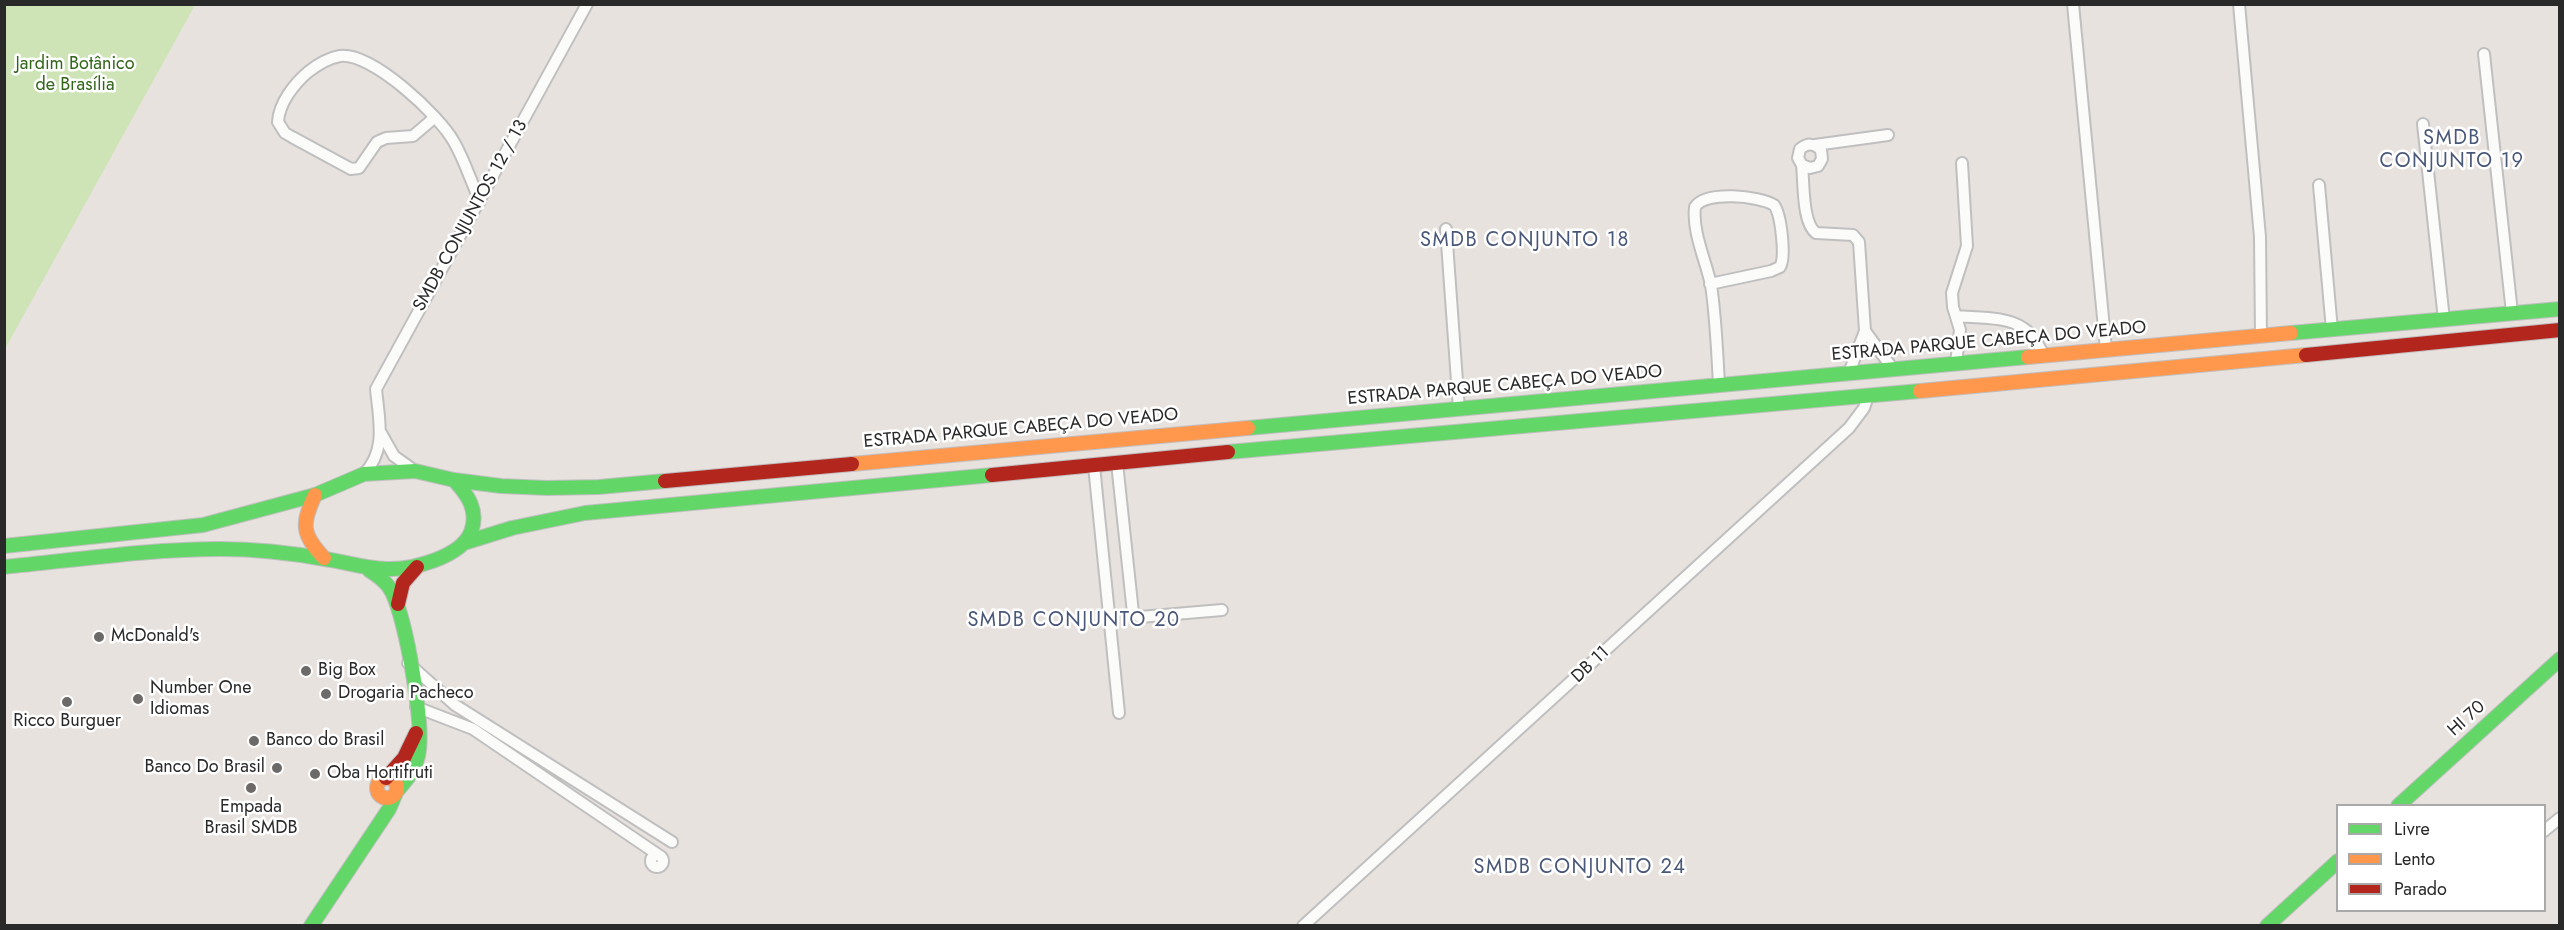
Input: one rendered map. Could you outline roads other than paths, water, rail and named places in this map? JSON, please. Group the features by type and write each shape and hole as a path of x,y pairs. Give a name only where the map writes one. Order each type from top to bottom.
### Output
{"main road":[{"name":"ESTRADA PARQUE CABEÇA DO VEADO","path":"454,480 547,488 599,487 2559,309"},
{"path":"4,567 209,549 258,549 324,558 387,571 419,566 453,552 467,542 512,528 585,513 1339,442 2084,376 2559,330"},
{"path":"2084,376 2089,351"},
{"path":"2074,352 2084,376"},
{"path":"1694,386 1695,412"},
{"path":"4,546 203,525 315,495 364,474 415,471 454,480 472,502 475,514 474,526 467,542"},
{"path":"315,495 303,519 303,528 312,545 324,558"},
{"path":"379,794 388,798 396,793 408,780 417,761 421,738 398,606 400,585 408,574 419,566"},
{"path":"364,568 387,584 398,606"},
{"name":"HI 70","path":"2400,804 2559,659"},
{"path":"371,833 379,794 378,785 411,748 419,725"},
{"path":"311,926 389,809 396,793 395,782 386,778"},
{"path":"2267,926 2336,862"}],"street":[{"name":"SMDB CONJUNTOS 12 / 13","path":"364,474 376,460 381,433 376,389 587,4"},
{"path":"2073,4 2106,350"},
{"path":"2239,4 2260,237 2261,336"},
{"path":"2484,54 2512,313"},
{"path":"434,118 412,136 386,138 376,142 366,154 360,168 351,169 285,133 278,122 281,108 302,77 315,66 342,56 360,60 379,70 434,118 454,142 480,201"},
{"path":"2422,124 2444,320"},
{"path":"1849,373 1865,331 1859,242 1857,238 1848,234 1821,234 1811,230 1807,219 1802,165 1798,158 1800,149 1807,144 1815,145 1888,135"},
{"path":"1802,165 1810,168 1818,166 1822,159 1821,150 1815,145"},
{"path":"1956,363 1960,336 1952,293 1967,246 1962,163"},
{"path":"2319,185 2332,330"},
{"path":"1710,284 1771,272 1780,267 1783,259 1779,214 1774,205 1762,200 1730,197 1710,197 1698,202 1695,213 1716,325 1719,384"},
{"path":"1446,229 1459,409"},
{"path":"1956,316 2021,326 2034,338 2044,355"},
{"path":"1865,331 1893,369"},
{"name":"DB 11","path":"1303,926 1849,428 1864,408 1868,396"},
{"name":"SMDB CONJUNTOS 12 / 13","path":"381,433 394,456 415,471"},
{"path":"1117,463 1133,614 1140,616 1222,610"},
{"path":"1094,466 1119,713"},
{"path":"408,663 454,705 672,842"},
{"path":"416,707 473,729 646,845 660,856 663,861 661,867 654,867 651,864 646,845"},
{"path":"2546,829 2559,818"}],"place":[{"name":"McDonald's","path":"99,637"},
{"name":"Big Box","path":"306,671"},
{"name":"Drogaria Pacheco","path":"326,694"},
{"name":"Number One Idiomas","path":"138,699"},
{"name":"Ricco Burguer","path":"67,702"},
{"name":"Banco do Brasil","path":"254,741"},
{"name":"Banco Do Brasil","path":"277,768"},
{"name":"Oba Hortifruti","path":"315,774"},
{"name":"Empada Brasil SMDB","path":"251,788"}],"district":[{"name":"SMDB CONJUNTO 19","path":"2452,150"},
{"name":"SMDB CONJUNTO 18","path":"1525,241"},
{"name":"SMDB CONJUNTO 20","path":"1074,621"},
{"name":"SMDB CONJUNTO 24","path":"1580,868"}],"park label":[{"name":"Jardim Botânico de Brasília","path":"75,76"}]}
